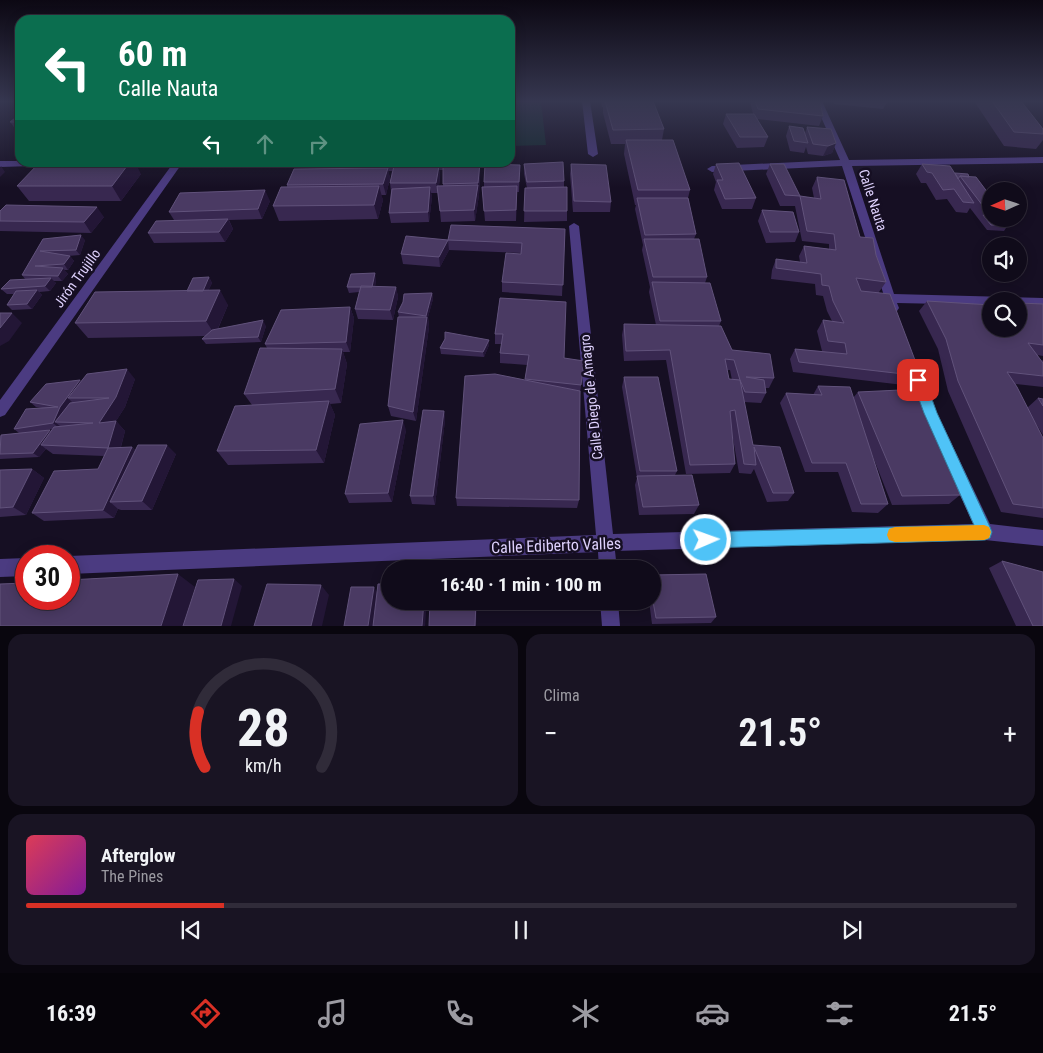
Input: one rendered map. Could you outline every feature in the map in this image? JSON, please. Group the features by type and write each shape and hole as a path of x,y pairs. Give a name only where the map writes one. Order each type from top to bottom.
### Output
{"street":[{"path":"590,130 593,154"},
{"name":"Calle Nauta","path":"831,130 846,163 899,324"},
{"path":"712,169 846,163 1043,160"},
{"path":"0,164 15,164"},
{"name":"Jirón Trujillo","path":"0,411 174,167"},
{"name":"Calle Diego de Amagro","path":"574,226 607,560"},
{"path":"889,298 982,300"},
{"path":"1027,301 1043,302"},
{"path":"908,351 930,413 985,532"},
{"name":"Calle Ediberto Valles","path":"80,565 606,543 985,532 1043,538"},
{"path":"0,568 15,567"},
{"path":"609,610 610,626"}],"green space":[{"path":"515,130 544,130 546,145 515,146"}],"building":[{"path":"736,130 764,130 768,137 740,137"},
{"path":"790,130 804,130 808,143 794,141"},
{"path":"808,130 831,130 836,143 828,146 813,144"},
{"path":"1013,130 1043,130 1043,134 1014,132"},
{"path":"626,140 673,140 690,190 638,190"},
{"path":"563,162 564,181 527,182 524,164"},
{"path":"739,163 756,198 725,199 717,180 723,180 716,164"},
{"path":"571,164 606,165 611,202 574,201"},
{"path":"770,164 784,164 800,196 785,195"},
{"path":"922,164 950,166 974,203 963,202 954,189 943,190 932,173 927,172"},
{"path":"515,165 520,165 519,182 484,182 485,167 515,167"},
{"path":"35,167 126,167 112,186 17,186"},
{"path":"394,167 439,167 436,183 390,183"},
{"path":"443,167 480,167 478,183 443,184"},
{"path":"388,168 383,184 287,185 294,169"},
{"path":"955,173 968,174 969,177 960,176 958,179"},
{"path":"960,176 976,177 982,185 982,205"},
{"path":"817,177 844,180 860,237 873,238 876,255 886,282 856,278 861,291 890,294 921,376 799,362 795,349 847,354 845,343 828,341 823,320 844,323 833,301 829,286 822,285 821,274 776,268 776,259 807,263 804,246 836,250 834,234 807,231 800,196 821,199"},
{"path":"478,185 474,210 440,211 437,186"},
{"path":"379,186 374,205 273,206 281,187"},
{"path":"517,186 516,210 484,211 482,187"},
{"path":"430,187 428,212 389,213 392,189"},
{"path":"567,187 567,211 524,211 525,188"},
{"path":"265,190 258,209 169,212 180,193"},
{"path":"637,198 688,198 696,234 645,235"},
{"path":"6,205 97,207 84,222 0,221 0,211"},
{"path":"762,210 793,212 799,232 770,232"},
{"path":"228,219 219,232 148,233 156,221"},
{"path":"451,225 565,229 563,285 502,282 506,253 521,254 522,243 448,240"},
{"path":"81,235 76,250 40,251 70,256 64,264 35,266 63,268 58,276 22,275 43,239"},
{"path":"406,236 448,240 439,257 401,254"},
{"path":"644,239 699,239 707,277 653,277"},
{"path":"375,273 372,287 347,287 351,274"},
{"path":"209,277 203,291 187,291 193,278"},
{"path":"51,278 45,286 1,289 10,280"},
{"path":"652,282 710,283 721,321 660,321"},
{"path":"361,286 396,287 390,310 355,309"},
{"path":"37,290 27,304 7,305 16,291"},
{"path":"220,290 206,321 75,323 95,292"},
{"path":"432,293 426,316 398,312 403,302 404,294"},
{"path":"500,298 566,302 564,358 584,361 581,385 525,379 529,355 500,353 503,334 495,334"},
{"path":"927,301 982,304 982,337 1027,337 1027,303 1043,304 1043,345 1028,343 1043,363 1043,376 1007,372 1017,387 1043,438 1043,508 1013,504 958,381 946,339"},
{"path":"350,307 346,342 265,344 281,310"},
{"path":"0,313 12,313 0,328"},
{"path":"398,317 427,317 413,412 388,406"},
{"path":"263,320 258,337 202,339 212,330"},
{"path":"624,324 721,326 732,350 770,354 774,378 746,377 764,380 766,393 745,392 740,380 753,445 780,447 794,493 773,493 754,447 756,465 744,464 735,410 730,411 735,464 690,465 670,350 626,351","holes":["725,359 734,360 740,380 729,379"]},
{"path":"445,332 489,340 483,352 440,348 445,339"},
{"path":"260,348 342,349 335,389 244,394"},
{"path":"127,369 116,397 99,423 116,421 108,448 41,445 54,427 93,423 55,422 70,403 109,398 68,398 87,374"},
{"path":"495,374 580,391 579,500 456,498 465,376"},
{"path":"624,377 658,377 677,471 640,471"},
{"path":"80,380 60,407 53,423 14,429 26,409 58,407 30,402 46,384"},
{"path":"818,386 850,387 888,504 861,504 846,463 812,463 786,393 822,395"},
{"path":"922,389 960,495 902,496 858,392"},
{"path":"1038,398 1043,399 1043,406"},
{"path":"329,401 316,450 217,451 235,406"},
{"path":"423,410 444,411 433,496 410,496"},
{"path":"403,420 388,493 345,494 360,424"},
{"path":"50,430 33,453 0,454 1,435"},
{"path":"138,445 167,445 142,501 110,502"},
{"path":"132,447 103,510 32,513 54,471 98,469 108,448"},
{"path":"32,469 13,507 0,508 0,470"},
{"path":"692,475 699,505 643,507 637,476"},
{"path":"1002,561 1043,572 1043,626 1033,626"},
{"path":"178,574 161,626 0,626 0,584 15,583 15,610 80,610 80,579"},
{"path":"706,574 716,617 656,618 655,610 661,610 661,575"},
{"path":"234,579 221,626 183,626 198,580"},
{"path":"267,584 321,585 311,626 254,626"},
{"path":"378,584 381,584 381,610 423,610 422,626 373,626"},
{"path":"351,587 374,587 368,626 344,626"},
{"path":"430,610 476,610 475,626 429,626"}],"slow traffic":[{"path":"895,535 984,532"}],"route":[{"path":"706,540 985,532 930,413 918,380"}]}
